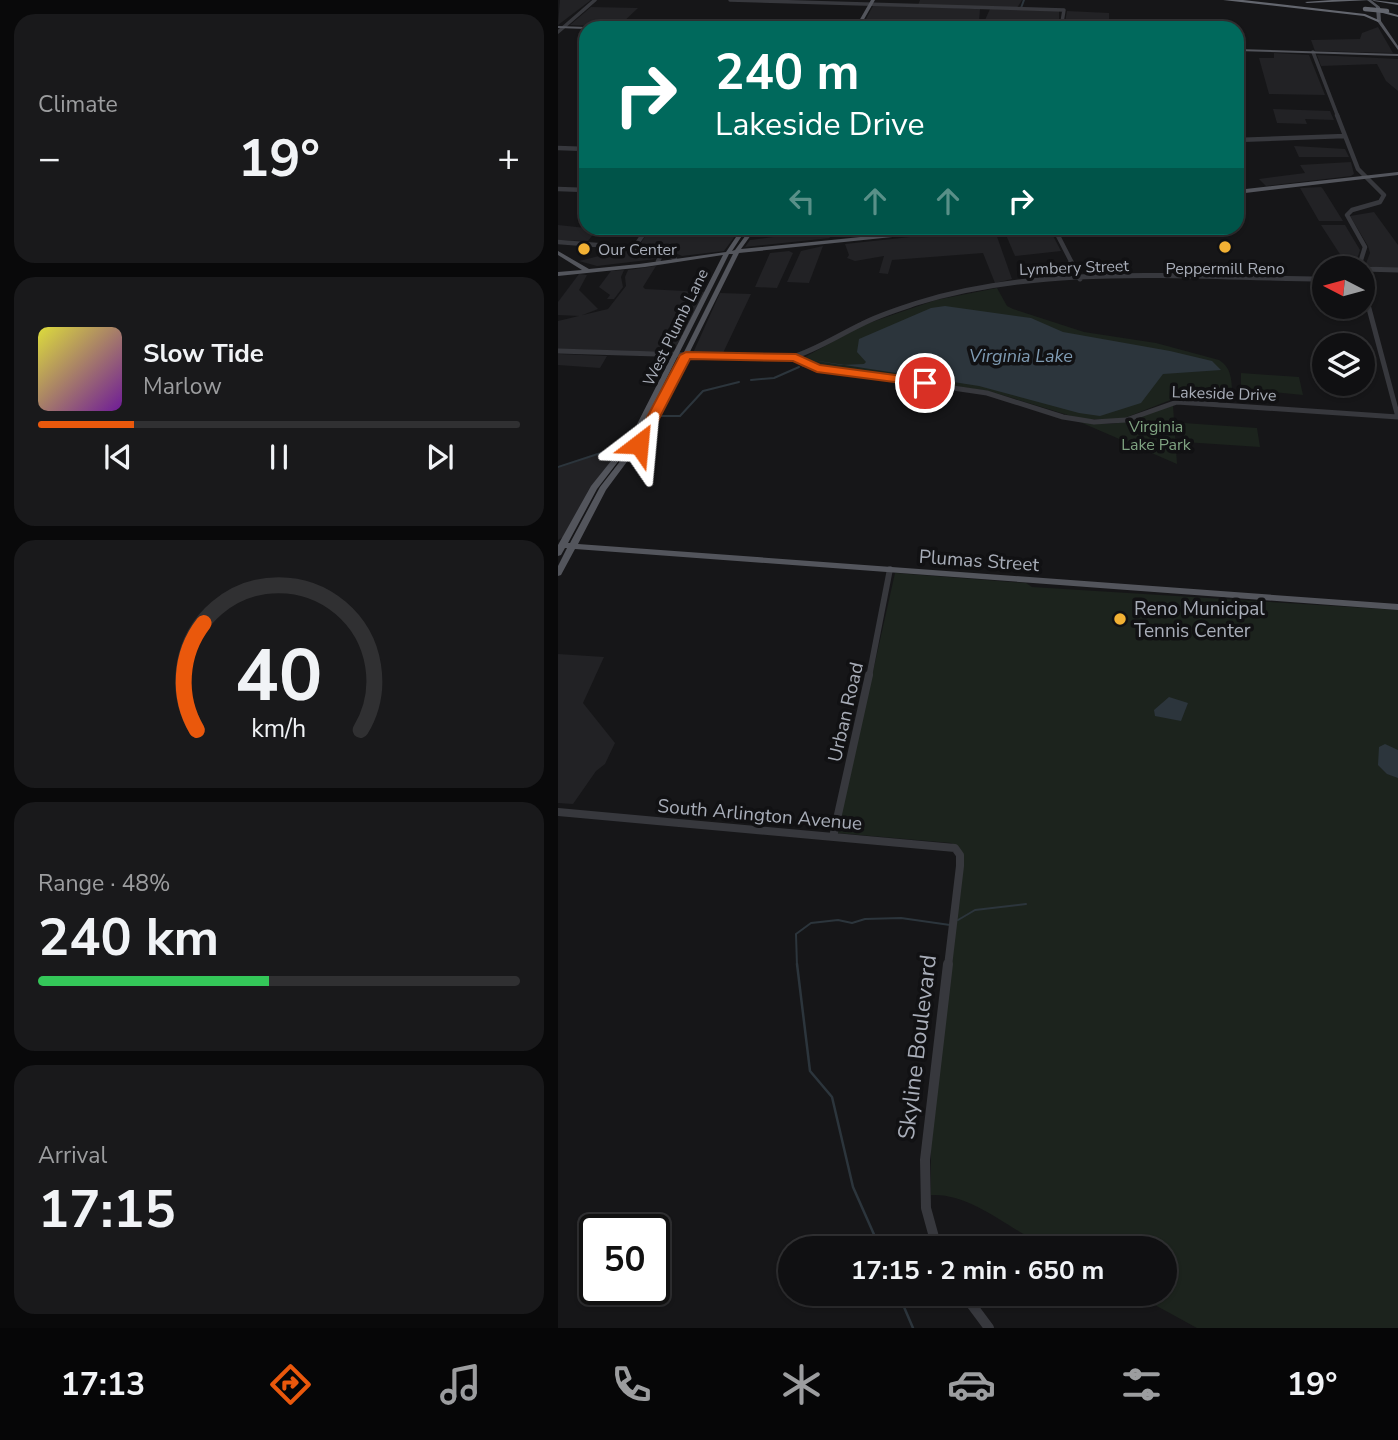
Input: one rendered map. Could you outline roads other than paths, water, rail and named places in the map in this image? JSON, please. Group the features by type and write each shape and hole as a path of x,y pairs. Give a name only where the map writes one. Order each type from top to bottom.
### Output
{"highway":[{"path":"1225,0 1386,10 1398,14"},
{"path":"1249,0 1364,9"},
{"path":"1270,0 1398,4"},
{"path":"1238,1 1372,16 1398,14"},
{"path":"1349,13 1371,3"},
{"path":"1380,16 1382,4 1398,4"}],"main road":[{"path":"857,21 869,2"},
{"path":"859,21 869,2"},
{"path":"1371,3 1397,37"},
{"path":"1371,3 1380,16 1384,30 1397,48 1396,53 1388,55"},
{"path":"560,29 579,28"},
{"path":"1384,30 1397,37"},
{"path":"1244,50 1398,56"},
{"path":"1313,52 1398,56"},
{"path":"1244,191 1398,174"},
{"path":"731,254 740,235"},
{"path":"641,265 731,254 747,235"},
{"path":"558,274 886,235"},
{"name":"West Plumb Lane","path":"563,547 603,489 644,437 686,355 731,254"},
{"name":"West Plumb Lane","path":"558,573 563,547 594,488 634,438 731,254"},
{"path":"560,255 588,271"},
{"path":"566,273 576,264"},
{"name":"Plumas Street","path":"563,547 1398,607"}],"street":[{"path":"560,29 595,0"},
{"path":"732,0 869,2 1064,10 1062,21"},
{"path":"1313,52 1358,169 1384,194 1384,199 1352,210 1347,219 1365,250 1364,256"},
{"path":"1244,139 1345,136"},
{"path":"558,148 579,149"},
{"path":"558,189 579,190"},
{"path":"635,246 643,235"},
{"path":"1058,235 1080,279"},
{"path":"558,243 660,248 675,259"},
{"path":"635,246 661,253 658,261"},
{"path":"1375,269 1398,270"},
{"name":"Lymbery Street","path":"796,357 814,351 863,323 931,299 1016,281 1312,279"},
{"path":"1372,319 1398,417"},
{"name":"Lakeside Drive","path":"558,351 796,357 817,368 987,393 1087,422 1126,420 1177,402 1398,417"},
{"name":"Urban Road","path":"833,837 890,569"},
{"name":"Urban Road","path":"886,594 892,579 900,570"},
{"name":"South Arlington Avenue","path":"558,812 948,846 958,851"},
{"name":"Skyline Boulevard","path":"934,1236 926,1209 925,1160 960,866 958,851"},
{"path":"973,1306 990,1328"}],"water":[{"name":"Virginia Lake","path":"945,306 1031,318 1063,332 1212,361 1221,370 1163,374 1141,403 1100,416 1079,413 979,386 844,365 866,362 857,352 859,339 931,308"},
{"path":"1169,697 1188,703 1181,721 1155,716 1154,710"},
{"path":"1385,744 1398,750 1398,778 1387,774 1378,765 1379,747"}],"waterway":[{"path":"1021,8 1024,0"},
{"path":"751,380 774,378 799,367"},
{"path":"660,416 680,416 703,391 739,382"},
{"path":"558,467 616,448 630,431"},
{"path":"958,920 975,910 1026,904"},
{"path":"797,966 796,934 811,923 838,920 852,923 865,919 901,918 950,925"},
{"path":"797,964 810,1071 832,1097 853,1187 875,1236"},
{"path":"904,1306 913,1328"}],"place":[{"name":"Peppermill Reno","path":"1225,247"},
{"name":"Our Center","path":"584,249"},
{"name":"Reno Municipal Tennis Center","path":"1120,619"}],"park label":[{"name":"Virginia Lake Park","path":"1156,435"}]}
